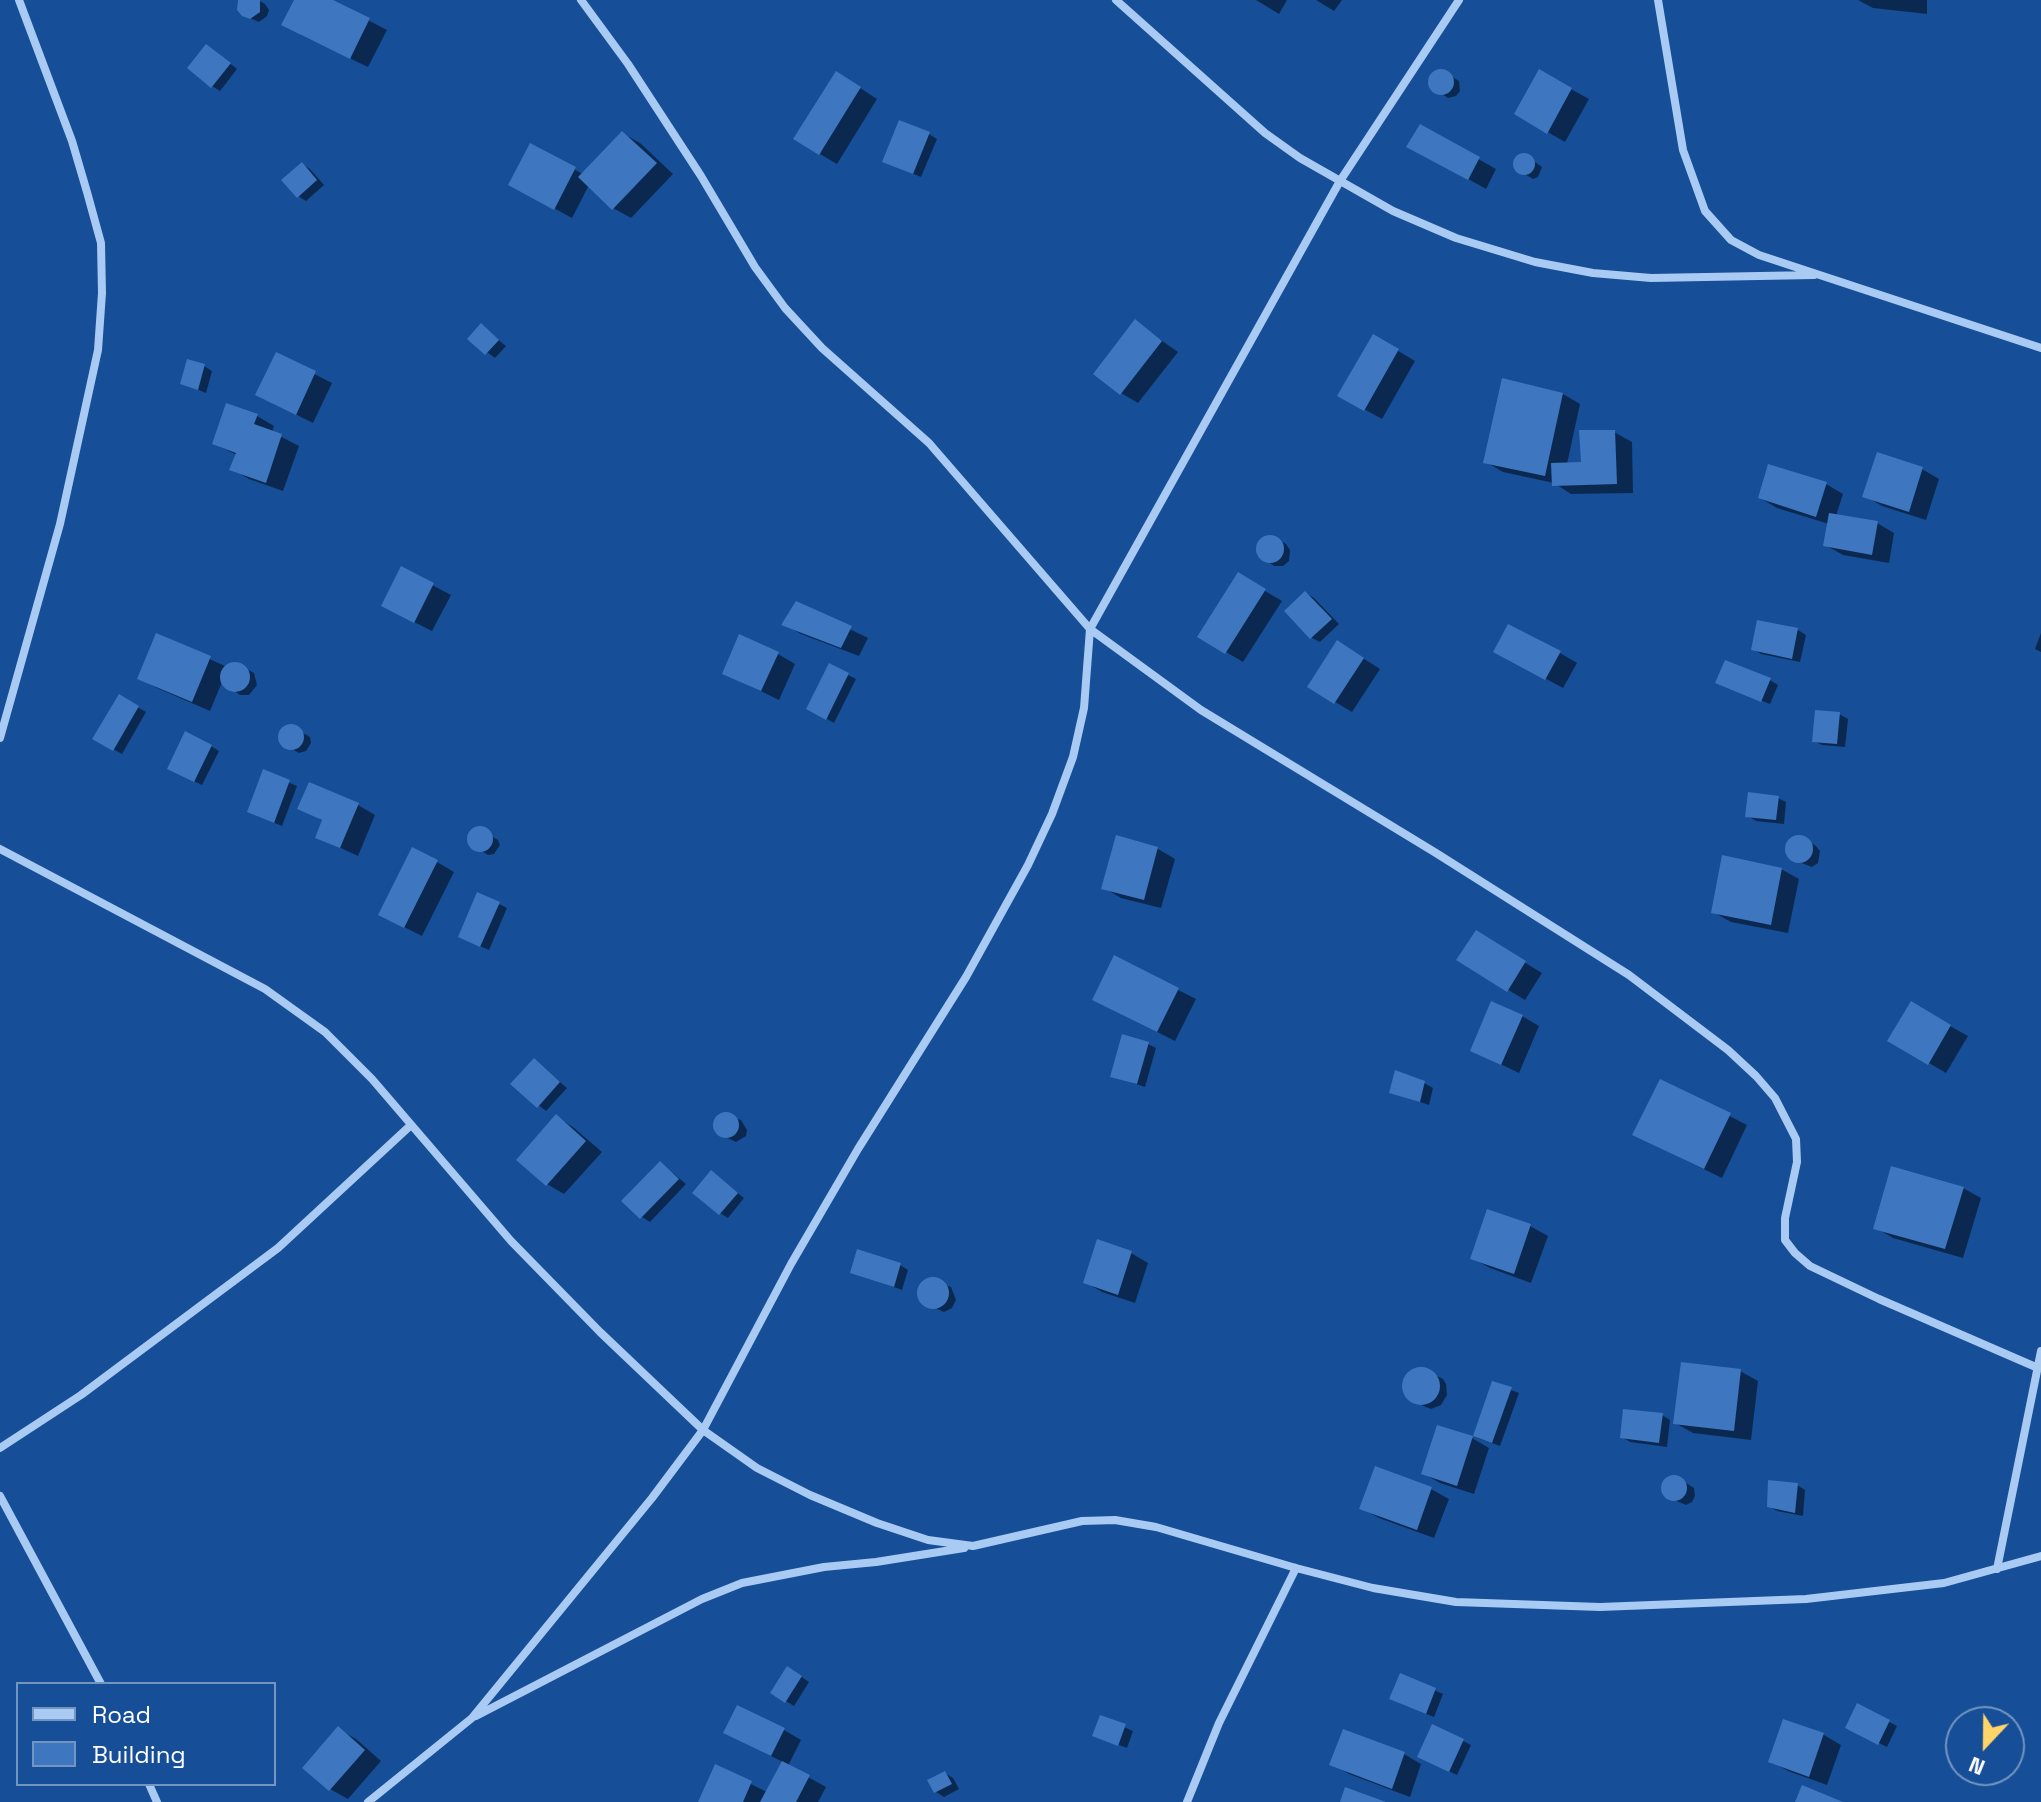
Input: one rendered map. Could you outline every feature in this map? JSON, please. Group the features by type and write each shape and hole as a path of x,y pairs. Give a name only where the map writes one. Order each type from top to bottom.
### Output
{"street":[{"path":"0,738 60,524 98,350 102,293 101,243 72,141 19,0"},
{"path":"581,0 628,64 701,176 755,267 785,308 822,348 929,443 1090,629 1201,710 1629,975 1728,1050 1775,1098 1796,1139 1797,1162 1785,1218 1785,1240 1795,1253 1810,1266 1879,1299 2038,1368"},
{"path":"1116,0 1265,133 1300,158 1393,211 1456,238 1535,262 1593,273 1651,278 1814,275"},
{"path":"472,1718 652,1498 703,1430 791,1264 858,1149 966,977 1028,865 1052,814 1073,757 1084,708 1090,629 1340,181 1459,0"},
{"path":"1658,0 1683,150 1705,211 1731,240 1759,255 1814,275 2041,348"},
{"path":"0,849 265,989 325,1032 411,1125 511,1241 600,1332 703,1430 757,1468 810,1495 928,1540 973,1546"},
{"path":"0,1448 81,1395 278,1248 411,1125"},
{"path":"1997,1569 2041,1351"},
{"path":"0,1496 100,1682"},
{"path":"368,1802 472,1718 702,1599 742,1583 824,1567 973,1546 1082,1521 1115,1520 1156,1527 1373,1588 1456,1602 1600,1607 1750,1604 1944,1583 2041,1556"},
{"path":"1187,1802 1219,1723 1296,1568"}],"building":[{"path":"238,0 260,0 260,12 250,19 242,16 237,10"},
{"path":"294,0 333,0 370,18 350,59 281,25"},
{"path":"206,44 231,63 211,88 187,68"},
{"path":"1441,69 1450,73 1454,82 1450,91 1441,95 1432,91 1428,82 1432,73"},
{"path":"1539,69 1572,88 1547,134 1514,114"},
{"path":"836,71 861,87 819,155 793,139"},
{"path":"899,120 930,132 913,174 882,162"},
{"path":"1420,124 1480,157 1468,180 1406,147"},
{"path":"622,131 657,163 612,210 578,177"},
{"path":"530,143 576,167 554,210 508,185"},
{"path":"1524,153 1532,156 1535,164 1532,172 1524,175 1516,172 1513,164 1516,156"},
{"path":"302,162 317,180 297,198 281,180"},
{"path":"1135,319 1162,341 1120,395 1093,374"},
{"path":"481,323 499,340 485,355 467,339"},
{"path":"1373,334 1399,349 1364,411 1337,396"},
{"path":"276,352 316,371 296,415 255,395"},
{"path":"187,359 205,364 198,390 180,384"},
{"path":"1502,378 1563,393 1545,476 1483,463"},
{"path":"226,403 258,414 254,424 282,434 266,483 229,470 236,453 212,444"},
{"path":"1579,430 1615,430 1617,484 1552,486 1551,463 1581,462"},
{"path":"1877,452 1923,467 1909,512 1862,497"},
{"path":"1768,464 1827,482 1816,517 1758,498"},
{"path":"1829,513 1878,521 1872,555 1823,546"},
{"path":"1270,535 1280,539 1284,549 1280,559 1270,563 1260,559 1256,549 1260,539"},
{"path":"401,566 434,583 414,623 381,606"},
{"path":"1238,572 1266,589 1225,654 1197,637"},
{"path":"1305,591 1332,619 1310,639 1284,611"},
{"path":"796,601 852,626 841,648 781,625"},
{"path":"1757,620 1798,628 1792,659 1751,650"},
{"path":"1508,624 1561,651 1545,680 1493,652"},
{"path":"156,633 211,656 192,702 137,679"},
{"path":"739,634 779,652 761,691 722,674"},
{"path":"1337,640 1364,658 1334,704 1307,687"},
{"path":"1725,660 1771,678 1761,702 1715,683"},
{"path":"235,662 246,666 250,677 246,688 235,692 224,688 220,677 224,666"},
{"path":"829,663 849,673 826,720 806,709"},
{"path":"119,694 139,706 113,751 92,739"},
{"path":"1815,710 1840,712 1837,744 1812,742"},
{"path":"291,724 300,728 304,737 300,746 291,750 282,746 278,737 282,728"},
{"path":"185,731 212,745 194,782 167,769"},
{"path":"263,769 290,780 274,823 247,812"},
{"path":"309,782 359,803 340,848 315,838 322,820 297,809"},
{"path":"1748,792 1779,796 1776,820 1745,817"},
{"path":"480,826 489,830 493,839 489,848 480,852 471,848 467,839 471,830"},
{"path":"1116,835 1158,847 1144,900 1101,889"},
{"path":"1799,835 1809,839 1813,849 1809,859 1799,863 1789,859 1785,849 1789,839"},
{"path":"412,847 438,860 404,928 378,915"},
{"path":"1722,855 1782,868 1771,925 1711,913"},
{"path":"477,892 500,902 480,947 458,937"},
{"path":"1476,930 1526,961 1507,992 1456,960"},
{"path":"1114,955 1179,988 1157,1032 1092,1000"},
{"path":"1491,1001 1523,1015 1501,1065 1470,1051"},
{"path":"1911,1001 1951,1025 1928,1065 1887,1041"},
{"path":"1122,1034 1149,1042 1137,1084 1110,1077"},
{"path":"534,1058 560,1082 537,1108 510,1084"},
{"path":"1395,1070 1425,1081 1420,1102 1389,1093"},
{"path":"1660,1079 1731,1113 1704,1169 1632,1135"},
{"path":"726,1112 735,1116 739,1125 735,1134 726,1138 717,1134 713,1125 717,1116"},
{"path":"556,1114 586,1141 546,1186 516,1160"},
{"path":"660,1161 679,1179 640,1219 621,1201"},
{"path":"1891,1166 1964,1187 1945,1249 1873,1229"},
{"path":"711,1170 738,1193 719,1215 692,1193"},
{"path":"1487,1209 1531,1224 1514,1274 1470,1259"},
{"path":"1097,1239 1132,1251 1118,1295 1083,1283"},
{"path":"857,1249 901,1263 894,1287 850,1273"},
{"path":"933,1277 944,1282 949,1293 944,1304 933,1309 922,1304 917,1293 922,1282"},
{"path":"1681,1362 1741,1369 1734,1431 1673,1424"},
{"path":"1421,1367 1435,1372 1440,1386 1435,1400 1421,1405 1407,1400 1402,1386 1407,1372"},
{"path":"1492,1381 1512,1387 1492,1443 1473,1436"},
{"path":"1623,1409 1663,1413 1659,1443 1620,1438"},
{"path":"1437,1425 1473,1436 1457,1486 1421,1474"},
{"path":"1375,1466 1432,1487 1417,1530 1359,1509"},
{"path":"1674,1475 1683,1479 1687,1488 1683,1497 1674,1501 1665,1497 1661,1488 1665,1479"},
{"path":"1768,1480 1798,1483 1795,1513 1767,1507"},
{"path":"787,1666 802,1676 785,1703 770,1693"},
{"path":"1400,1673 1436,1688 1426,1714 1389,1699"},
{"path":"1857,1703 1890,1720 1878,1745 1845,1728"},
{"path":"737,1705 785,1728 771,1756 723,1733"},
{"path":"1100,1715 1126,1724 1118,1746 1092,1736"},
{"path":"1783,1719 1824,1733 1809,1777 1768,1762"},
{"path":"1432,1724 1464,1739 1449,1772 1417,1757"},
{"path":"338,1726 365,1750 329,1791 302,1768"},
{"path":"1343,1729 1405,1752 1392,1789 1329,1765"},
{"path":"782,1761 810,1775 796,1802 760,1802"},
{"path":"715,1764 752,1781 743,1802 698,1802"},
{"path":"945,1771 952,1784 934,1793 927,1780"},
{"path":"1802,1785 1843,1802 1795,1802"},
{"path":"1345,1787 1386,1802 1340,1802"}]}
